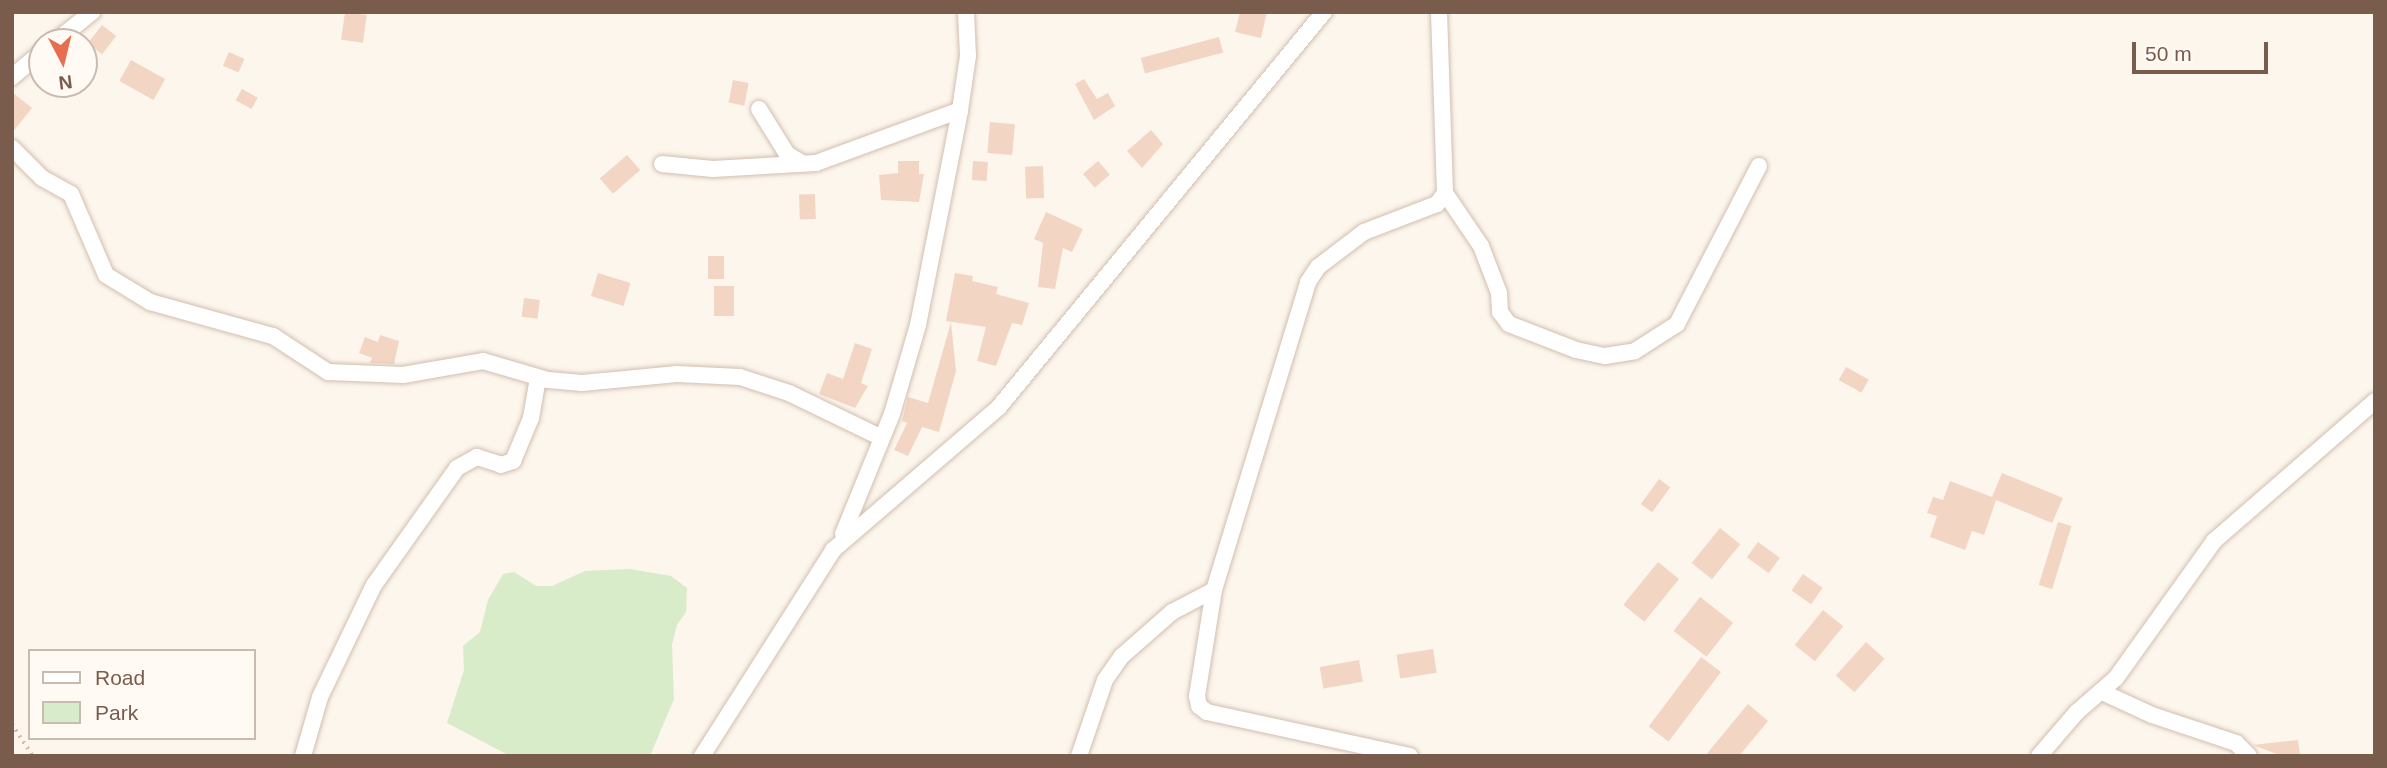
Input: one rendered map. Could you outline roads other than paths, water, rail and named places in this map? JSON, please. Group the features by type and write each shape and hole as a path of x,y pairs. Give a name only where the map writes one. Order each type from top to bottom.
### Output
{"street":[{"path":"72,28 92,12"},
{"path":"702,756 851,519 880,437 892,414 918,325 960,110 968,56 966,12"},
{"path":"833,550 999,407 1324,12"},
{"path":"1439,12 1445,193 1481,246 1499,293 1500,312 1509,324 1576,351 1605,356 1635,351 1677,324 1759,166"},
{"path":"12,77 28,64"},
{"path":"759,109 787,154 804,164"},
{"path":"662,164 713,169 804,164 838,158 960,110"},
{"path":"12,148 42,178 71,194 103,272 150,302 273,336 318,369 340,375 403,375 483,361 538,378 582,383 677,374 740,377 789,393 880,437"},
{"path":"1410,756 1340,737 1217,715 1199,706 1214,590 1308,282 1318,267 1364,232 1437,204 1445,193"},
{"path":"303,756 320,697 374,585 457,468 477,457 501,465 513,461 531,418 538,378"},
{"path":"2051,753 2077,712 2102,692 2150,635 2214,541 2375,401"},
{"path":"1079,756 1104,680 1122,656 1172,612 1214,590"},
{"path":"2102,692 2152,715 2236,743 2249,756"}]}
